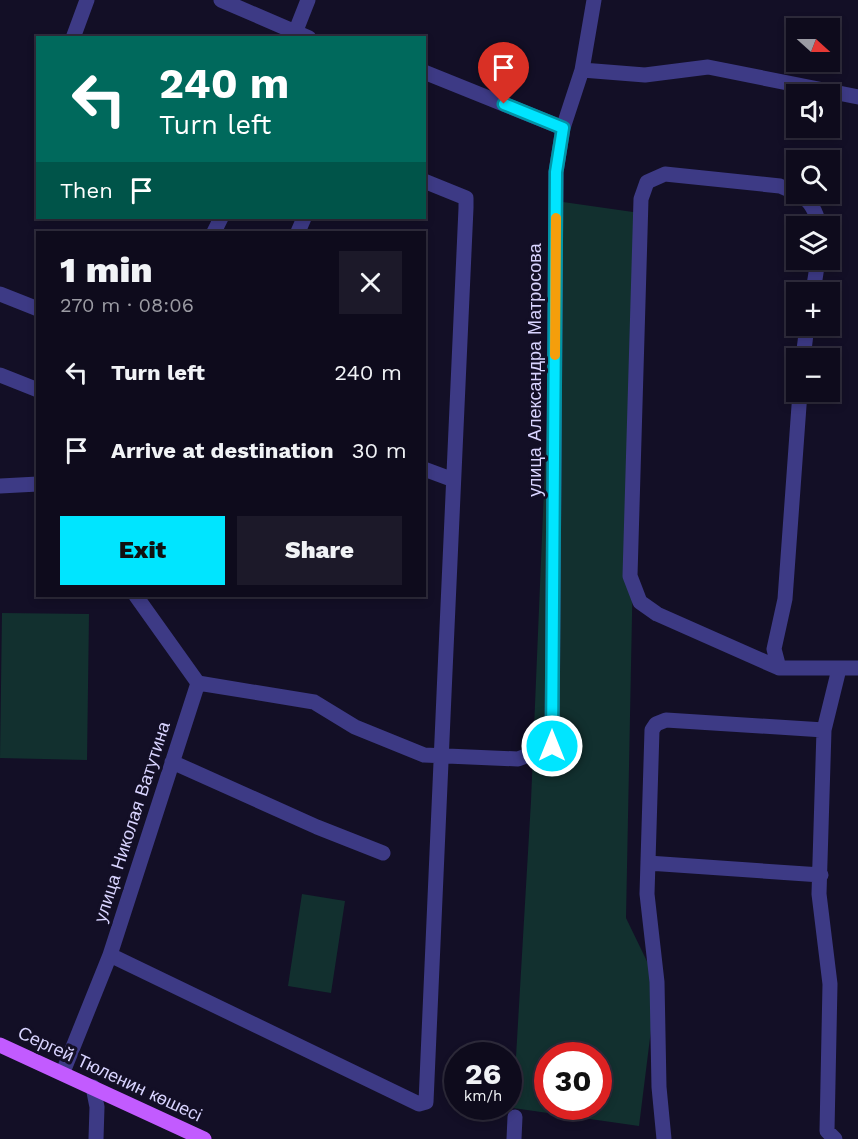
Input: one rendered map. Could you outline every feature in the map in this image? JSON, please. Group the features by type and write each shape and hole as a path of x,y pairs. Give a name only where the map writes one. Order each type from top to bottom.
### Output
{"main road":[{"name":"Сергей Тюленин көшесі","path":"0,1045 63,1072 204,1139"}],"street":[{"path":"74,36 87,0"},
{"path":"221,0 299,36 308,0"},
{"name":"улица Александра Матросова","path":"443,756 518,759 552,746 556,172 563,128 582,70 594,0"},
{"path":"582,70 645,75 708,68 858,97"},
{"path":"426,73 563,128"},
{"path":"786,188 665,174 647,182 641,199 630,576 640,602 657,614 779,668 858,668"},
{"path":"110,955 418,1104 426,1102 443,756 451,479 466,198 426,182"},
{"path":"0,294 36,308"},
{"path":"0,375 36,389"},
{"path":"779,668 774,649 785,599 799,402"},
{"path":"426,470 451,479"},
{"path":"0,486 36,484"},
{"path":"137,597 198,683 314,702 355,727 424,755 443,756"},
{"path":"828,1136 830,984 819,894 824,730 839,669"},
{"name":"улица Николая Ватутина","path":"63,1072 110,955 198,683"},
{"path":"664,1139 659,1087 657,982 647,894 651,739 656,724 666,720 824,730"},
{"path":"172,762 317,827 383,853"},
{"path":"648,863 821,874"},
{"path":"93,1087 97,1107 96,1139"},
{"path":"514,1139 515,1120"}],"green space":[{"path":"556,201 640,213 626,918 657,982 639,1126 597,1120 612,1120 612,1042 534,1042 534,1111 522,1109 522,1042 517,1042 531,801"},
{"path":"2,613 89,614 87,760 0,758"},
{"path":"302,894 345,901 331,993 288,986"}],"slow traffic":[{"path":"555,355 556,218"}],"route":[{"path":"504,104 563,128 556,172 552,746"}]}
